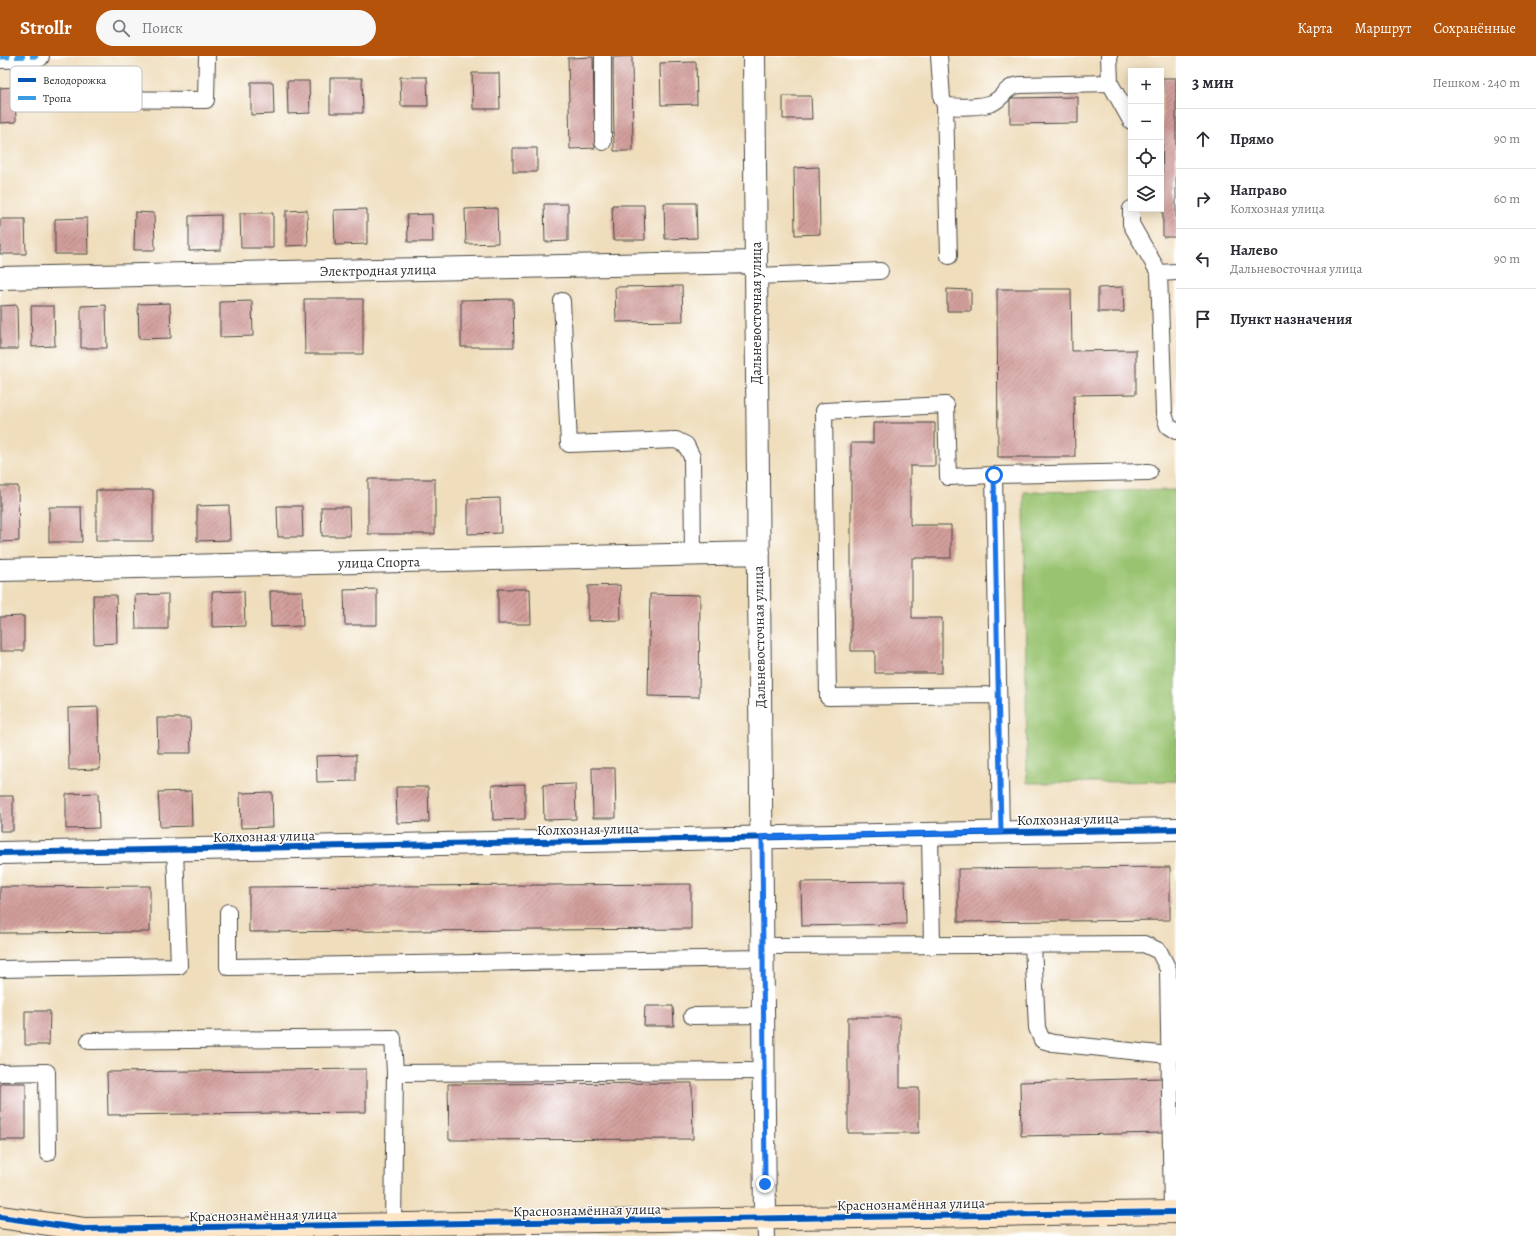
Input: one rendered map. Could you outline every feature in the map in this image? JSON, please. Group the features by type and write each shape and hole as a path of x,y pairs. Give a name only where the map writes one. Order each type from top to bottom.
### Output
{"street":[{"path":"0,57 38,56"},
{"name":"Дальневосточная улица","path":"754,56 765,1227"},
{"name":"Электродная улица","path":"0,278 756,269"},
{"name":"улица Спорта","path":"0,570 759,553"},
{"name":"Колхозная улица","path":"0,853 1176,829"},
{"name":"Краснознамённая улица","path":"0,1216 84,1229 393,1225 765,1227 1174,1212"}],"lane":[{"path":"142,99 206,100 207,56"},
{"path":"603,56 603,142"},
{"path":"939,56 942,99 945,104 949,256"},
{"path":"1109,56 1110,83 1128,116"},
{"path":"945,104 951,106 985,105 993,103 1008,89 1020,85 1110,83"},
{"path":"1131,212 1131,224 1160,273 1164,414 1168,426 1176,431"},
{"path":"756,269 880,271"},
{"path":"1160,273 1176,272"},
{"path":"562,301 569,444 676,440 686,445 692,456 693,555"},
{"path":"998,695 828,697 824,411 946,405 948,477 1149,472"},
{"path":"994,475 1001,832"},
{"path":"930,834 932,946"},
{"path":"0,969 179,966 175,849"},
{"path":"228,912 228,967 932,946 1144,944 1160,951 1168,969 1174,1212"},
{"path":"1033,945 1037,1028 1042,1040 1053,1043 1169,1055"},
{"path":"692,1016 763,1015"},
{"path":"89,1041 393,1038 395,1073 393,1225"},
{"path":"395,1073 764,1071"},
{"path":"0,1073 47,1072 48,1153"}],"green space":[{"path":"1176,490 1176,781 1027,783 1024,492"}],"building":[{"path":"632,56 633,151 614,151 613,57"},
{"path":"593,57 595,148 570,149 568,58"},
{"path":"696,62 697,104 661,105 660,63"},
{"path":"472,73 499,73 500,109 473,109"},
{"path":"400,77 427,77 428,106 401,106"},
{"path":"330,78 362,78 363,113 330,113"},
{"path":"1164,78 1176,78 1176,237 1163,237"},
{"path":"287,81 309,81 310,113 288,114"},
{"path":"251,82 273,82 274,114 251,115"},
{"path":"10,87 10,112 16,112 16,122 0,123 0,88"},
{"path":"783,96 811,96 812,119 783,119"},
{"path":"1078,97 1078,123 1010,124 1010,98"},
{"path":"513,148 537,148 537,172 513,172"},
{"path":"819,167 820,234 795,235 794,168"},
{"path":"664,203 696,203 697,238 665,239"},
{"path":"544,204 568,204 568,241 545,242"},
{"path":"612,205 644,205 645,240 613,240"},
{"path":"497,208 498,243 466,244 465,209"},
{"path":"367,209 367,244 335,245 334,210"},
{"path":"307,210 308,245 286,246 286,211"},
{"path":"135,212 154,213 155,250 134,250"},
{"path":"240,213 273,213 273,248 241,248"},
{"path":"432,214 433,242 408,242 407,215"},
{"path":"221,215 221,250 189,251 189,216"},
{"path":"87,218 88,254 55,254 55,219"},
{"path":"0,219 25,219 26,254 0,254"},
{"path":"682,286 683,321 616,322 615,287"},
{"path":"1123,287 1124,312 1098,312 1098,288"},
{"path":"947,289 971,290 971,311 947,311"},
{"path":"997,289 1071,289 1072,351 1136,350 1136,394 1074,395 1075,457 998,457"},
{"path":"304,299 363,299 363,354 305,354"},
{"path":"513,299 514,347 461,347 461,300"},
{"path":"252,301 253,336 220,337 220,302"},
{"path":"170,303 171,338 139,339 138,304"},
{"path":"17,305 18,349 0,349 0,306"},
{"path":"106,305 107,348 81,348 81,306"},
{"path":"31,306 54,306 55,346 32,347"},
{"path":"873,423 935,423 935,466 910,466 910,525 951,525 951,558 912,558 912,618 942,618 942,673 875,673 875,651 851,651 851,443 873,443"},
{"path":"368,479 435,479 435,534 368,534"},
{"path":"0,486 18,486 19,541 0,542"},
{"path":"96,490 153,490 153,541 96,541"},
{"path":"500,498 501,533 468,534 468,499"},
{"path":"229,505 230,540 197,541 197,506"},
{"path":"277,506 302,506 303,537 278,537"},
{"path":"49,507 81,507 82,542 49,542"},
{"path":"321,507 349,507 350,536 322,536"},
{"path":"620,585 621,620 588,621 588,586"},
{"path":"377,589 377,625 345,625 344,590"},
{"path":"498,589 530,589 531,624 498,624"},
{"path":"244,591 245,626 212,627 212,592"},
{"path":"270,591 302,591 303,626 271,627"},
{"path":"168,594 168,629 136,629 135,595"},
{"path":"650,594 700,595 699,697 648,696"},
{"path":"93,595 116,595 117,643 94,644"},
{"path":"24,616 24,651 0,651 0,617"},
{"path":"98,707 100,769 69,770 68,708"},
{"path":"157,718 190,718 191,753 158,753"},
{"path":"356,755 356,781 317,782 316,756"},
{"path":"592,768 615,768 616,818 593,818"},
{"path":"525,784 525,819 493,820 492,785"},
{"path":"575,784 576,819 544,820 543,785"},
{"path":"396,787 428,787 429,822 397,823"},
{"path":"191,791 192,826 160,827 158,792"},
{"path":"272,792 273,827 241,828 240,793"},
{"path":"98,793 99,828 66,829 66,794"},
{"path":"0,796 13,796 13,831 0,831"},
{"path":"1170,867 1170,920 958,922 958,869"},
{"path":"905,881 906,924 802,926 801,882"},
{"path":"691,884 691,929 249,932 249,887"},
{"path":"150,886 150,932 0,933 0,887"},
{"path":"645,1006 673,1006 674,1026 644,1026"},
{"path":"25,1011 50,1011 49,1045 25,1045"},
{"path":"848,1017 900,1017 900,1088 919,1088 919,1133 848,1133"},
{"path":"366,1069 366,1112 108,1115 107,1072"},
{"path":"1162,1078 1163,1133 1021,1136 1020,1082"},
{"path":"0,1083 26,1083 26,1140 0,1140"},
{"path":"692,1083 693,1139 449,1140 448,1084"}],"marked path":[{"path":"0,57 38,56"}],"cycle path":[{"path":"0,853 1176,829"},
{"path":"0,1217 84,1229 1176,1212"}],"route":[{"path":"765,1184 762,837 1001,832 994,475"}]}
